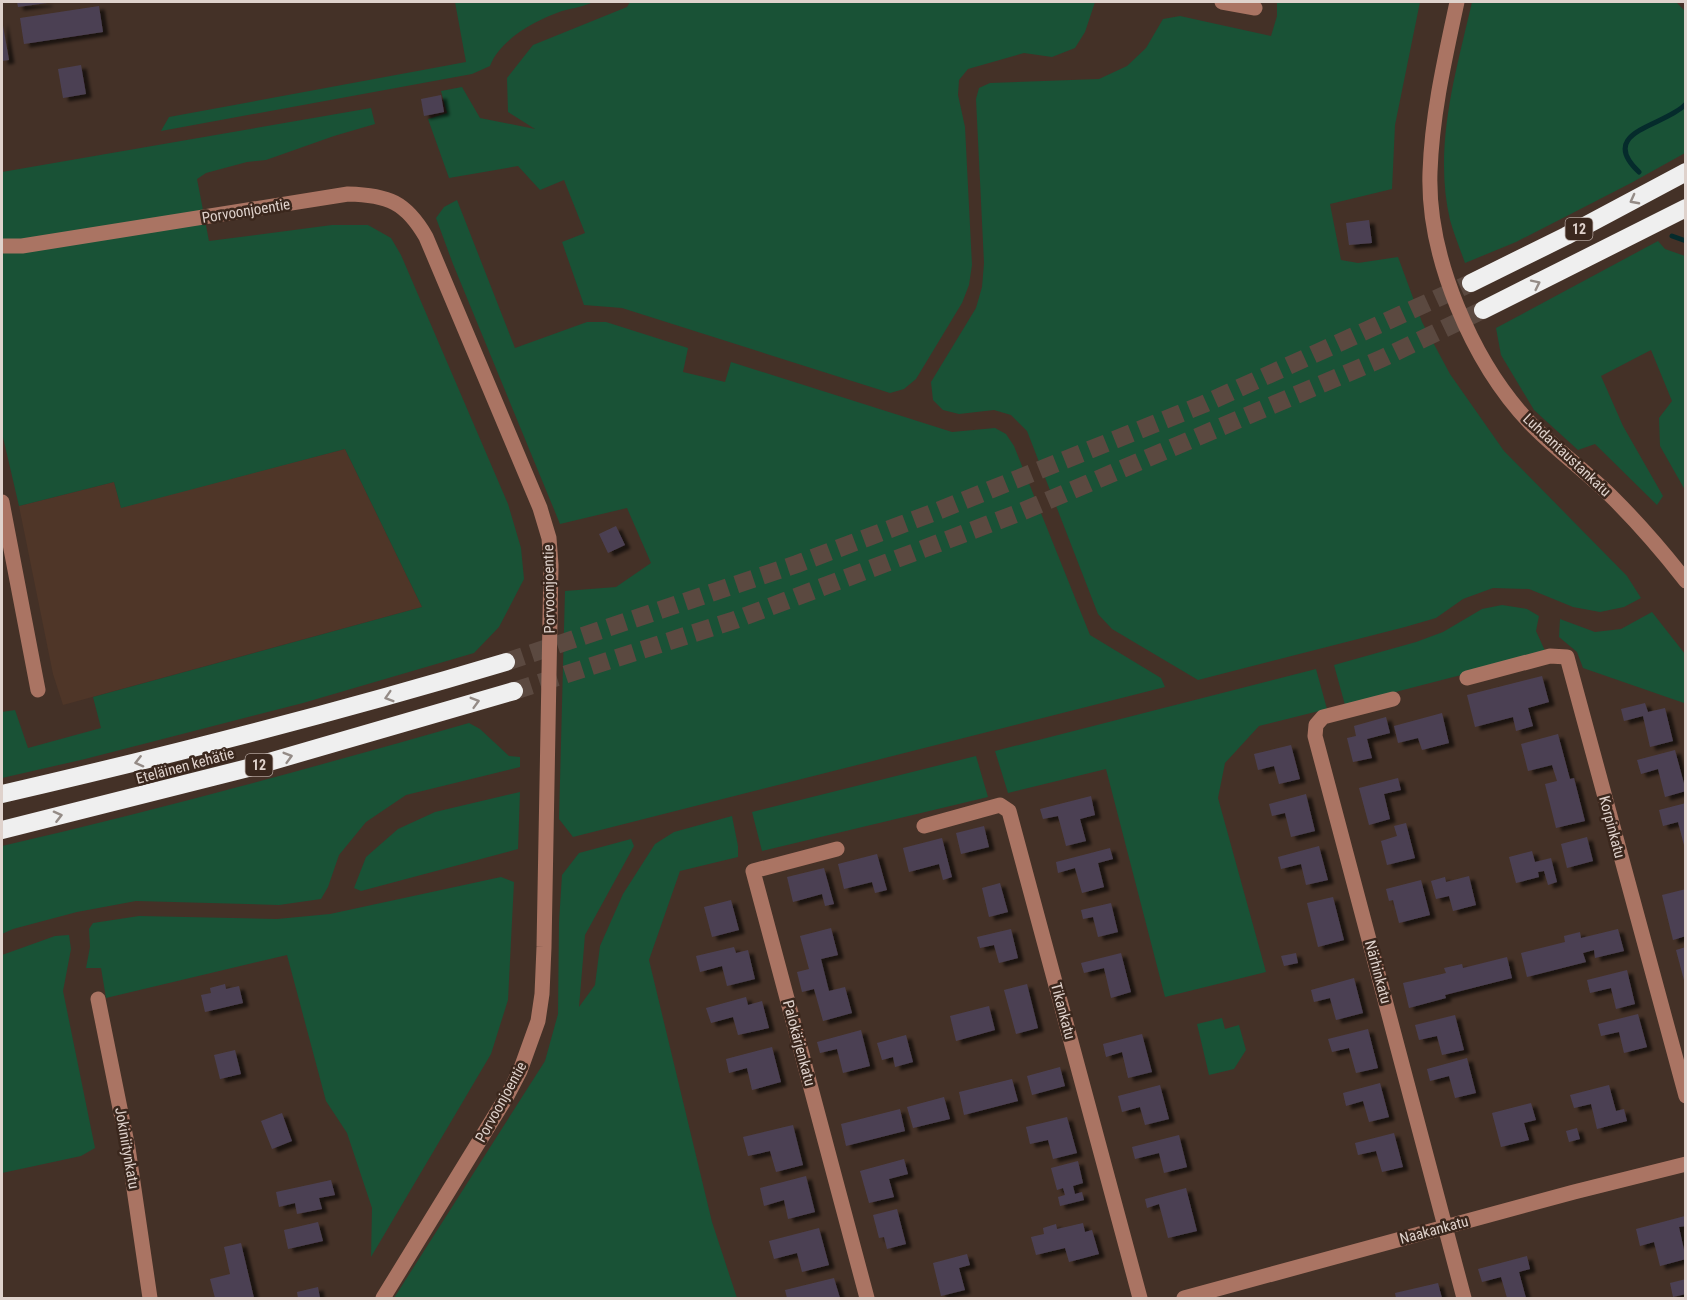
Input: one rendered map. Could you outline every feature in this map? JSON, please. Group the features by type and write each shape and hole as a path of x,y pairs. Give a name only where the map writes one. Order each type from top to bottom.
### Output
{"highway":[{"name":"12","path":"1471,282 1566,236 1686,172"},
{"name":"12","path":"1483,310 1686,208"},
{"name":"Eteläinen kehätie","path":"2,794 247,735 369,703 506,662"},
{"name":"Eteläinen kehätie","path":"2,830 248,768 514,691"}],"street":[{"path":"1222,2 1255,8"},
{"name":"Luhdantaustankatu","path":"1457,2 1433,134 1430,174 1435,226 1442,259 1456,304 1476,347 1499,385 1530,423 1614,499 1686,581"},
{"name":"Porvoonjoentie","path":"2,246 22,246 348,194 381,197 396,202 410,214 426,237 540,508 549,538 551,565 544,947 538,1021 531,1046 507,1096 383,1299"},
{"path":"2,502 38,690"},
{"name":"Korpinkatu","path":"1467,678 1550,656 1567,657 1686,1096"},
{"name":"Närhinkatu","path":"1393,699 1323,717 1316,725 1315,736 1464,1299"},
{"name":"Tikankatu","path":"924,826 1000,805 1009,811 1140,1299"},
{"name":"Palokärjenkatu","path":"837,849 753,871 867,1299"},
{"name":"Jokiniitynkatu","path":"98,999 128,1148 150,1299"},
{"name":"Naakankatu","path":"1184,1299 1686,1164"}],"shaded area":[{"path":"345,449 422,607 63,705 53,674 19,506 114,482 121,507"}],"green space":[{"path":"455,2 593,2 562,11 530,25 502,47 490,66 472,74 161,131 169,117 466,62"},
{"path":"630,2 1095,2 1085,32 1075,48 1052,57 1024,53 968,69 959,80 958,95 965,127 972,265 969,285 962,303 916,379 904,389 890,393 622,308 584,305 562,242 585,233 564,180 540,190 518,166 449,178 428,119 447,113 441,91 462,87 480,118 535,129 508,112 507,78 533,45 627,7"},
{"path":"1277,2 1420,2 1395,125 1392,189 1330,204 1341,260 1358,263 1398,257 1422,322 1450,374 1504,451 1627,576 1641,598 1624,607 1600,612 1573,607 1529,589 1493,588 1463,599 1436,618 1198,680 1112,629 1098,614 1027,431 1011,415 994,410 959,414 943,410 933,400 931,382 976,308 982,287 984,263 976,99 979,88 990,83 1099,79 1127,66 1146,48 1163,19 1180,16 1271,36 1277,16"},
{"path":"1472,2 1676,2 1685,11 1685,153 1516,242 1465,263 1450,220 1445,193 1444,165 1449,110"},
{"path":"371,108 375,124 266,160 247,162 206,173 197,179 209,241 332,225 368,225 391,238 401,255 508,504 521,548 524,579 499,627 474,653 303,703 2,778 2,712 15,710 28,748 101,728 93,697 422,607 345,449 121,508 114,482 19,506 2,433 2,172"},
{"path":"457,200 515,348 587,322 606,322 688,348 683,372 725,382 731,362 952,432 995,428 1006,434 1014,446 1090,635 1161,678 1165,687 573,837 559,819 565,591 616,587 651,563 627,508 560,524 436,218 444,207"},
{"path":"1658,241 1665,249 1685,256 1685,490 1660,446 1659,418 1672,401 1651,350 1601,376 1623,426 1663,496 1657,505 1595,444 1578,450 1534,410 1501,355 1496,328"},
{"path":"1502,605 1527,609 1539,616 1536,631 1546,653 1345,705 1334,665 1416,642 1443,632 1482,609"},
{"path":"1652,612 1685,654 1685,709 1684,703 1583,668 1577,652 1559,637 1560,619 1595,632 1621,629"},
{"path":"1316,669 1327,709 1259,726 1225,763 1218,798 1266,972 1165,997 1106,769 1008,793 995,751"},
{"path":"469,723 480,729 509,756 520,757 520,767 406,795 366,822 339,855 328,887 321,899 279,905 136,901 77,912 2,934 2,846 236,788"},
{"path":"976,756 988,797 762,851 752,812"},
{"path":"520,792 518,849 361,891 354,888 366,857 398,829 435,812"},
{"path":"732,816 738,857 680,871 649,960 712,1222 737,1298 394,1298 545,1061 558,1014 562,875 579,853 631,839 634,846 585,935 579,1007 595,985 600,946 623,894 655,844 674,832"},
{"path":"501,877 514,882 508,1000 491,1054 371,1257 372,1208 347,1133 326,1101 287,955 106,998 101,968 86,968 90,947 89,929 93,923 139,916 277,919 330,914"},
{"path":"69,935 71,949 63,991 95,1148 81,1156 2,1173 2,955 55,936"},
{"path":"1222,1018 1225,1029 1239,1025 1246,1050 1234,1069 1209,1075 1197,1024"}],"building":[{"path":"17,2 47,2 47,3 18,7"},
{"path":"99,6 103,32 24,44 20,18"},
{"path":"2,20 9,60 2,61"},
{"path":"81,65 86,94 63,98 58,69"},
{"path":"441,95 444,112 424,116 421,99"},
{"path":"1369,220 1372,243 1349,245 1346,223"},
{"path":"616,526 625,545 608,553 599,534"},
{"path":"1542,676 1549,702 1528,708 1533,726 1516,731 1513,717 1475,727 1467,695"},
{"path":"1645,703 1648,712 1665,708 1673,741 1650,747 1643,716 1624,721 1621,709"},
{"path":"1442,713 1449,743 1422,750 1418,738 1398,743 1394,726"},
{"path":"1386,717 1390,733 1367,739 1372,758 1353,762 1347,738 1356,736 1354,726"},
{"path":"1558,734 1570,779 1574,778 1585,821 1556,828 1545,784 1557,781 1552,765 1528,771 1521,744"},
{"path":"1291,745 1300,779 1279,784 1274,766 1258,770 1254,754"},
{"path":"1675,750 1686,791 1665,797 1658,769 1641,774 1637,760"},
{"path":"1398,778 1401,790 1384,794 1390,819 1369,825 1359,788"},
{"path":"1306,794 1315,831 1291,837 1285,813 1272,816 1269,804"},
{"path":"1091,796 1095,815 1080,819 1086,841 1066,846 1058,816 1043,819 1040,809"},
{"path":"1686,803 1685,849 1678,822 1663,826 1659,810"},
{"path":"1406,823 1415,858 1387,865 1381,841 1397,836 1394,826"},
{"path":"984,826 989,847 961,854 956,833"},
{"path":"1587,837 1593,861 1567,868 1561,844"},
{"path":"942,838 952,877 943,880 939,864 909,872 903,848"},
{"path":"1319,846 1328,880 1306,885 1301,864 1281,869 1278,857"},
{"path":"1110,848 1113,859 1098,863 1104,887 1082,893 1075,868 1058,873 1056,862"},
{"path":"1532,851 1535,862 1551,858 1557,882 1548,885 1544,871 1538,872 1539,877 1516,883 1509,857"},
{"path":"877,854 887,890 875,893 872,882 844,889 838,864"},
{"path":"824,868 834,904 825,906 822,894 793,902 787,877"},
{"path":"1469,876 1476,905 1453,911 1449,896 1436,899 1431,881 1445,877 1446,882"},
{"path":"1421,880 1430,915 1399,923 1393,900 1389,901 1386,889"},
{"path":"1000,883 1008,912 989,917 982,888"},
{"path":"1686,889 1686,936 1673,940 1662,895"},
{"path":"1333,897 1344,940 1318,947 1307,903"},
{"path":"731,900 739,930 712,937 704,907"},
{"path":"1111,903 1118,932 1098,937 1093,917 1083,919 1081,910"},
{"path":"831,928 838,955 821,959 829,991 845,987 852,1013 823,1021 814,989 802,992 797,972 809,969 800,936"},
{"path":"1011,929 1018,958 999,963 994,945 980,948 977,937"},
{"path":"1618,929 1624,951 1595,958 1594,950 1583,953 1586,962 1527,977 1521,953 1565,942 1564,936 1580,932 1581,938"},
{"path":"734,947 736,953 748,950 755,979 727,986 722,966 700,972 696,956"},
{"path":"1686,947 1686,984 1685,984 1676,950"},
{"path":"1121,953 1131,992 1111,998 1104,968 1084,973 1081,963"},
{"path":"1296,953 1298,963 1284,966 1281,956"},
{"path":"1507,957 1512,978 1445,995 1446,998 1409,1008 1403,983 1446,973 1444,968 1462,964 1463,968"},
{"path":"1627,970 1635,1004 1616,1009 1611,988 1590,993 1587,980"},
{"path":"1354,978 1363,1013 1336,1020 1330,998 1314,1002 1311,990"},
{"path":"225,984 226,989 239,986 243,1003 205,1012 201,995 211,993 210,988"},
{"path":"1027,984 1038,1028 1016,1034 1004,990"},
{"path":"746,997 748,1005 762,1001 769,1028 738,1035 733,1017 711,1023 706,1008"},
{"path":"989,1006 995,1030 956,1041 950,1016"},
{"path":"1638,1014 1647,1047 1624,1053 1619,1032 1601,1036 1598,1024"},
{"path":"1455,1015 1464,1050 1442,1055 1437,1036 1419,1040 1415,1025"},
{"path":"1368,1029 1378,1068 1356,1073 1349,1048 1332,1052 1328,1039"},
{"path":"861,1030 870,1066 843,1073 837,1049 820,1053 817,1042"},
{"path":"1142,1034 1152,1072 1128,1078 1122,1052 1106,1057 1103,1044"},
{"path":"906,1035 913,1062 895,1067 893,1057 882,1060 877,1043"},
{"path":"772,1047 781,1082 752,1090 747,1068 729,1073 726,1059"},
{"path":"235,1050 241,1074 220,1079 214,1055"},
{"path":"1467,1058 1476,1093 1455,1098 1449,1076 1430,1081 1427,1069"},
{"path":"1060,1067 1065,1086 1032,1095 1027,1076"},
{"path":"1012,1079 1018,1101 964,1115 959,1092"},
{"path":"1380,1083 1389,1117 1369,1122 1363,1101 1346,1106 1343,1093"},
{"path":"1160,1085 1169,1119 1145,1125 1140,1107 1122,1112 1118,1096"},
{"path":"1609,1085 1616,1111 1624,1109 1627,1121 1597,1129 1591,1104 1574,1108 1570,1095"},
{"path":"944,1097 950,1119 913,1128 907,1107"},
{"path":"1531,1103 1536,1120 1524,1123 1529,1140 1501,1147 1492,1113"},
{"path":"900,1109 905,1131 846,1146 841,1124"},
{"path":"282,1113 292,1141 272,1149 261,1121"},
{"path":"1067,1117 1077,1153 1053,1159 1048,1140 1030,1144 1026,1127"},
{"path":"793,1125 803,1165 776,1172 770,1151 748,1156 743,1137"},
{"path":"1577,1128 1580,1139 1569,1142 1566,1131"},
{"path":"1394,1133 1403,1167 1382,1172 1376,1151 1358,1155 1355,1143"},
{"path":"1179,1135 1187,1167 1164,1173 1159,1153 1135,1159 1132,1147"},
{"path":"904,1159 908,1174 889,1179 894,1197 869,1203 860,1171"},
{"path":"1078,1161 1083,1183 1073,1186 1075,1194 1082,1192 1084,1200 1060,1206 1058,1197 1065,1195 1063,1188 1057,1190 1051,1168"},
{"path":"806,1176 815,1212 788,1219 784,1200 764,1206 760,1188"},
{"path":"331,1180 335,1195 319,1198 322,1209 297,1214 295,1203 279,1207 276,1192"},
{"path":"1186,1188 1197,1231 1168,1238 1159,1204 1147,1208 1145,1199"},
{"path":"897,1209 906,1244 887,1249 884,1237 879,1238 873,1215"},
{"path":"1685,1216 1686,1226 1679,1227 1686,1259 1660,1266 1654,1242 1640,1246 1636,1229"},
{"path":"318,1222 323,1241 288,1249 284,1230"},
{"path":"1083,1223 1085,1232 1092,1230 1099,1254 1069,1262 1065,1248 1036,1255 1031,1237 1044,1234 1043,1228 1056,1224 1057,1229"},
{"path":"819,1228 829,1265 802,1272 797,1253 774,1259 769,1241"},
{"path":"241,1243 254,1298 215,1298 210,1279 230,1274 224,1247"},
{"path":"967,1254 970,1265 959,1268 965,1290 941,1296 933,1263"},
{"path":"1527,1256 1530,1269 1519,1272 1526,1298 1507,1298 1501,1277 1482,1282 1478,1269"},
{"path":"834,1278 840,1298 787,1298 785,1290"},
{"path":"1686,1279 1686,1294 1673,1297 1670,1283"},
{"path":"1438,1283 1442,1298 1396,1298 1395,1293"},
{"path":"318,1287 320,1298 298,1298 297,1292"}],"waterway":[{"path":"1639,172 1628,158 1625,147 1629,139 1638,131 1676,112 1686,104"},
{"path":"1672,236 1686,241"}],"tunnel":[{"path":"506,662 797,564 935,512 1204,404 1471,283"},
{"path":"514,691 735,620 1021,512 1383,358 1483,310"}]}
